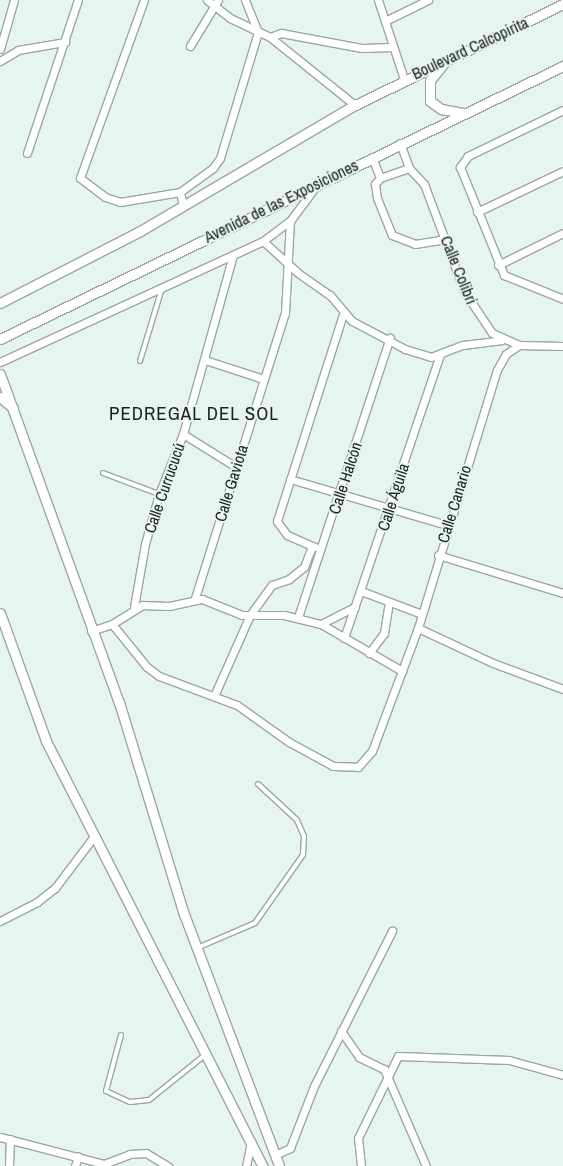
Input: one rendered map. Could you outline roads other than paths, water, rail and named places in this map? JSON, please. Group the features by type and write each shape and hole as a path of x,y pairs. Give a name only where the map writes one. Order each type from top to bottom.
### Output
{"street":[{"path":"0,49 14,0"},
{"path":"26,152 78,0"},
{"path":"144,0 80,178 105,198 120,202 180,192 220,158 258,32 245,0"},
{"path":"207,0 216,3 258,32 270,37 355,104"},
{"path":"0,303 183,206 355,104 404,79 378,0"},
{"path":"384,21 428,0"},
{"path":"190,46 216,3"},
{"name":"Boulevard Calcopirita","path":"404,79 563,4"},
{"path":"270,37 281,33 362,48 393,47"},
{"path":"0,61 18,50 65,42"},
{"path":"447,60 430,80 428,94 441,109 464,113"},
{"name":"Avenida de las Exposiciones","path":"0,339 372,156 563,66"},
{"path":"563,110 461,163 477,212 498,265 511,281 563,299"},
{"name":"Calle Colibri","path":"400,143 409,168 430,195 445,239 473,308 501,340"},
{"path":"372,156 380,178"},
{"path":"409,168 380,178 375,184 377,198 392,235 415,244 445,239"},
{"path":"477,212 563,171"},
{"path":"0,362 263,241 290,222 318,183"},
{"path":"180,192 183,206"},
{"name":"Calle Gaviota","path":"195,598 285,313 290,222"},
{"path":"498,265 563,233"},
{"path":"263,241 289,264 330,295 343,314 419,354 440,355 463,345 501,340 519,345 563,346"},
{"name":"Calle Currucucú","path":"134,607 145,544 159,494 183,434 234,255"},
{"path":"322,550 286,535 277,521 343,314"},
{"name":"Calle Halcón","path":"298,617 341,494 390,338"},
{"name":"Calle Canario","path":"214,696 252,713 310,754 333,766 358,767 372,751 418,628 447,525 498,370 506,354 519,345"},
{"name":"Calle Águila","path":"344,638 390,509 440,355"},
{"path":"205,360 264,379"},
{"path":"0,374 15,410 91,631 119,702 197,948 279,1166"},
{"path":"0,397 15,410"},
{"path":"183,434 236,467"},
{"path":"290,479 447,525"},
{"path":"112,624 147,667 159,676 214,696 250,615 272,585 289,579 304,567 312,546"},
{"path":"438,555 563,593"},
{"path":"360,591 422,614"},
{"path":"91,631 112,624 134,607 169,606 195,598 250,615 298,617 321,624 369,653 402,670"},
{"path":"369,653 384,633 389,603"},
{"path":"321,624 355,606"},
{"path":"0,613 43,734 263,1166"},
{"path":"418,628 493,663 563,689"},
{"path":"0,921 37,902 55,888 95,835"},
{"path":"275,1156 290,1148 314,1086 392,931"},
{"path":"341,1031 359,1056 380,1064 426,1166"},
{"path":"361,1166 358,1138 388,1082 398,1056 509,1060 563,1075"},
{"path":"0,1137 110,1164 130,1154 146,1153 168,1166"},
{"path":"9,1166 10,1139"},
{"path":"246,1166 251,1141"},
{"path":"75,1166 78,1156"}],"lane":[{"path":"140,361 162,288"},
{"path":"103,473 159,494"},
{"path":"197,948 254,923 303,855 304,836 297,820 258,784"},
{"path":"120,1035 106,1091 130,1102 150,1100 207,1053"}],"district":[{"name":"PEDREGAL DEL SOL","path":"194,414"}]}
